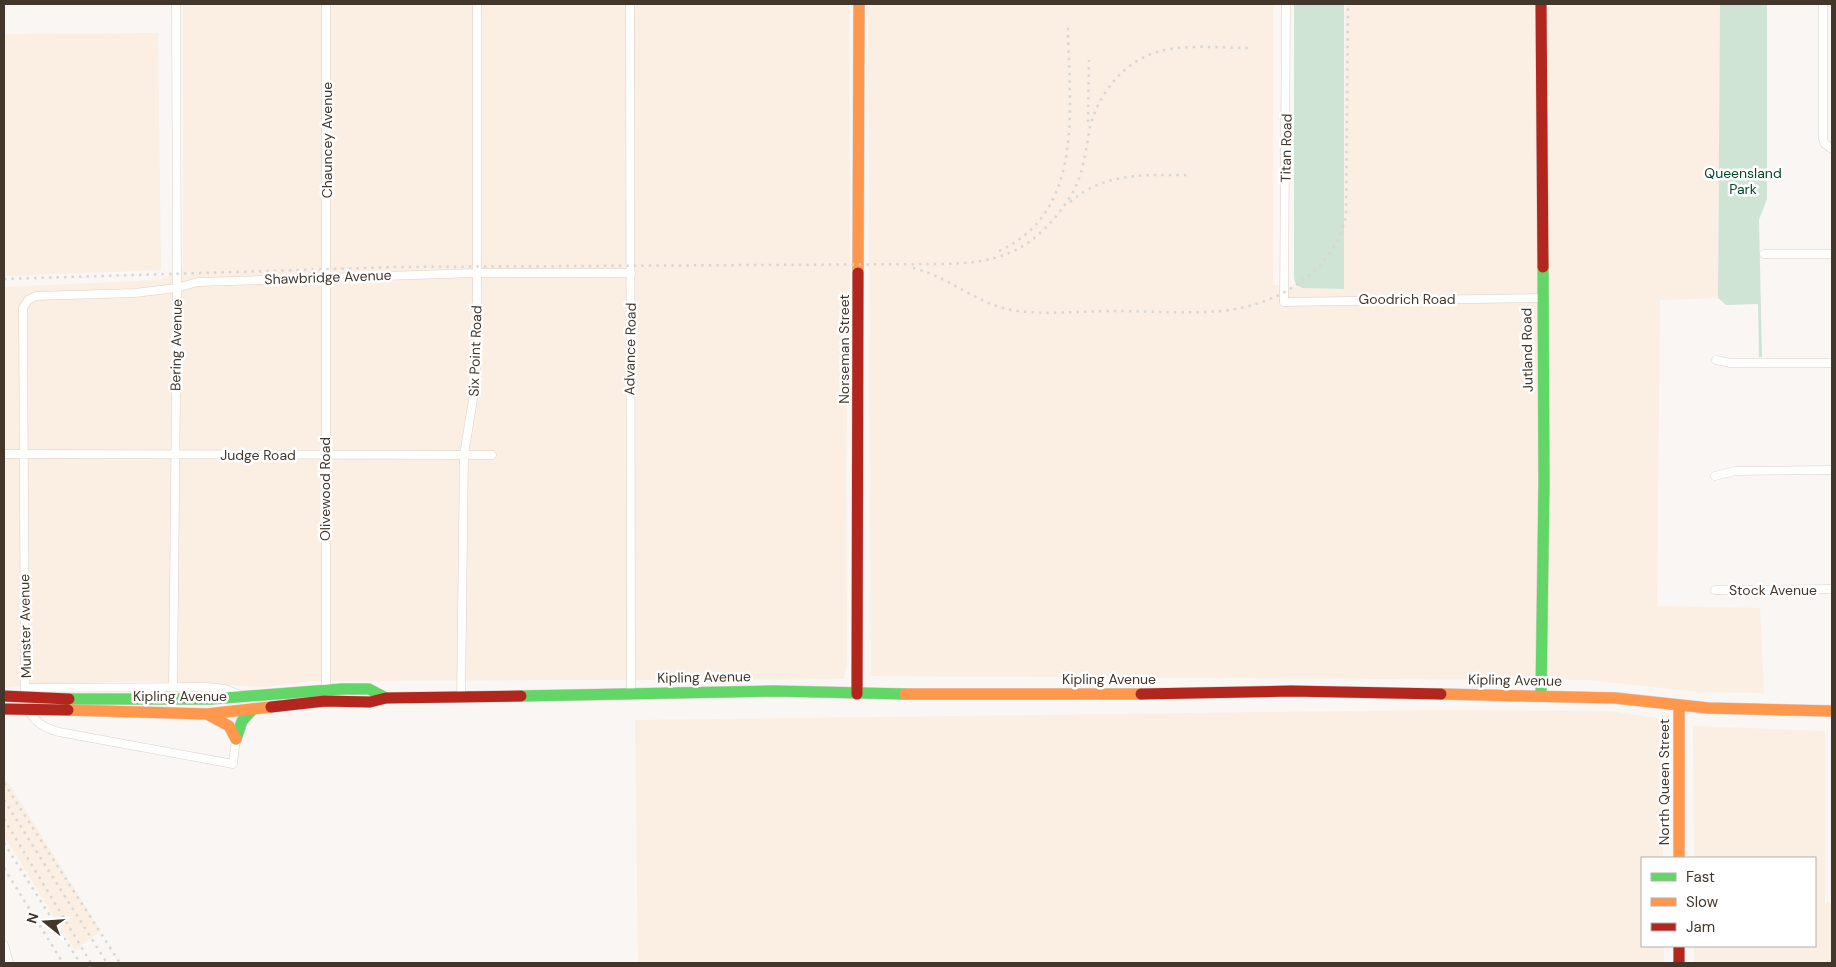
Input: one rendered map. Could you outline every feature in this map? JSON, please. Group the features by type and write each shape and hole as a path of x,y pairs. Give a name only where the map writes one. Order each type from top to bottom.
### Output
{"main road":[{"name":"Norseman Street","path":"857,694 859,4"},
{"name":"Jutland Road","path":"1541,4 1541,298 1544,483 1541,695"},
{"name":"Kipling Avenue","path":"4,709 157,700 211,700 326,689 368,690 386,698"},
{"name":"Kipling Avenue","path":"4,696 69,704 207,714 325,701 370,702 386,698 774,691 857,694 1124,694 1291,691 1541,695 1615,698 1742,710 1832,711"},
{"name":"North Queen Street","path":"1679,705 1679,857"},
{"path":"236,739 242,721 253,709"},
{"path":"207,714 229,726 236,739"},
{"path":"1678,963 1679,947"}],"street":[{"name":"Bering Avenue","path":"173,687 176,4"},
{"name":"Chauncey Avenue","path":"326,4 327,277"},
{"name":"Six Point Road","path":"461,698 464,455 475,387 477,351 477,4"},
{"name":"Advance Road","path":"630,4 631,273 629,503 631,693"},
{"name":"Titan Road","path":"1284,291 1286,4"},
{"path":"1823,4 1823,139 1825,144 1832,149"},
{"path":"1823,45 1832,45"},
{"path":"1764,254 1832,254"},
{"name":"Shawbridge Avenue","path":"28,300 36,296 135,293 176,288 198,282 477,272 631,273"},
{"name":"Olivewood Road","path":"325,701 327,277"},
{"name":"Goodrich Road","path":"1284,291 1284,302 1352,299 1541,298"},
{"name":"Munster Avenue","path":"28,300 23,308 26,706 32,717 42,726 59,732 234,764 236,739"},
{"path":"1716,360 1730,363 1832,363"},
{"name":"Judge Road","path":"4,454 492,455"},
{"path":"1715,476 1735,471 1832,470"},
{"name":"Stock Avenue","path":"1714,590 1832,589"},
{"name":"Kipling Avenue","path":"25,688 225,688 240,696"},
{"path":"4,945 9,963"}],"shaded area":[{"path":"183,4 849,4 850,260 846,465 847,661 844,679 308,681 265,687 151,681 36,684 4,688 4,287 160,280 183,269"},
{"path":"868,4 1273,4 1273,285 1344,289 1345,4 1720,4 1718,298 1660,300 1657,606 1760,608 1764,693 1701,692 1588,680 871,676"},
{"path":"158,33 161,270 4,276 4,34"},
{"path":"1438,710 1611,711 1661,719 1663,857 1641,857 1641,947 1664,947 1664,963 638,963 635,720"},
{"path":"1693,726 1825,731 1825,902 1832,903 1832,963 1694,963 1694,947 1816,947 1816,857 1694,857"},
{"path":"4,776 101,931 75,950 4,836"}],"green space":[{"path":"1294,4 1344,4 1344,289 1302,288 1296,285 1294,278"},
{"name":"Queensland Park","path":"1720,4 1767,4 1767,199 1759,220 1762,357 1759,357 1758,304 1726,305 1718,298"}],"railway":[{"path":"913,268 937,277 995,305 1007,309 1032,312 1222,311 1243,308 1263,302 1300,283 1329,254 1339,237 1346,217 1348,4"},
{"path":"999,251 1028,233 1047,209 1060,182 1067,152 1070,120 1068,24"},
{"path":"4,279 397,267 941,264 976,262 991,259 1019,248 1033,239 1058,214 1074,191 1082,169 1090,127 1099,104 1112,83 1130,66 1151,54 1174,48 1248,48"},
{"path":"1088,122 1089,60"},
{"path":"1070,202 1083,192 1111,180 1156,175 1188,175"},
{"path":"4,783 120,963"},
{"path":"4,800 107,963"},
{"path":"4,819 91,963"},
{"path":"4,843 80,963"},
{"path":"4,868 63,963"}],"traffic: fast":[{"path":"1541,695 1544,483 1543,267"},
{"path":"69,699 211,699 342,689 369,689 386,698"},
{"path":"521,696 774,691 905,694"},
{"path":"236,739 242,721 253,709"}],"traffic: slow":[{"path":"858,273 859,4"},
{"path":"905,694 1141,694"},
{"path":"1441,694 1615,698 1708,708 1832,711"},
{"path":"1679,705 1679,857"},
{"path":"68,710 207,714 271,707"},
{"path":"207,714 229,726 236,739"}],"traffic: jam":[{"path":"1541,4 1543,267"},
{"path":"857,694 858,273"},
{"path":"1141,694 1291,691 1441,694"},
{"path":"4,696 69,699"},
{"path":"271,707 325,701 370,702 386,698 521,696"},
{"path":"4,709 68,710"},
{"path":"1679,947 1679,963"}]}
